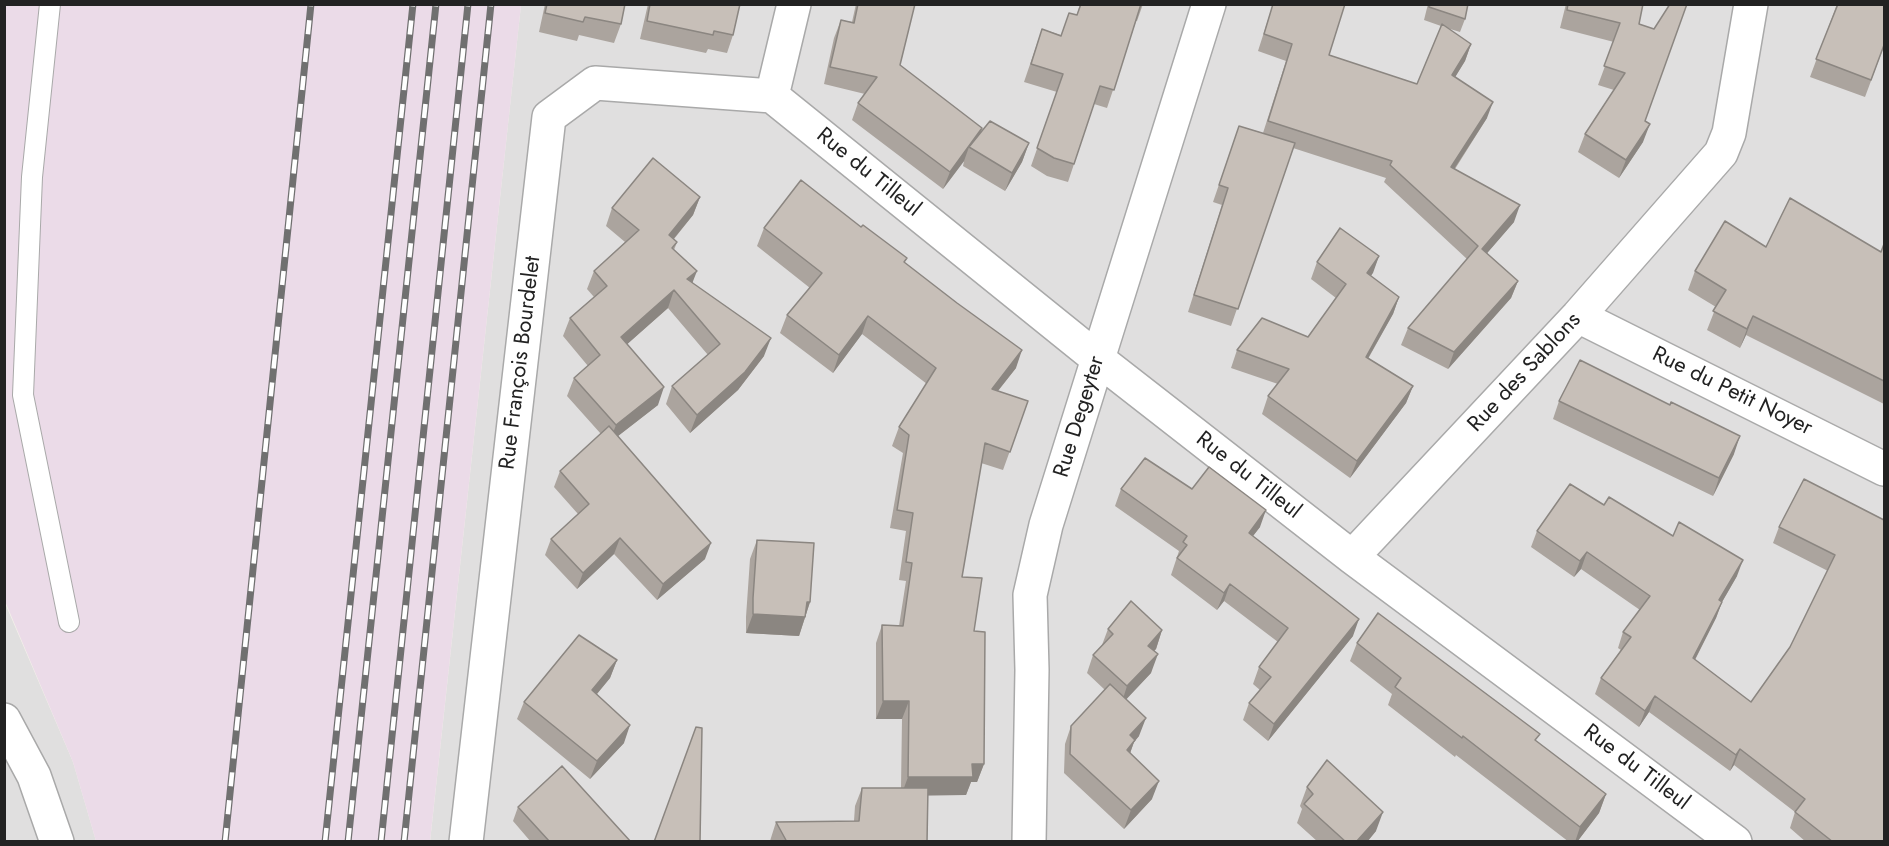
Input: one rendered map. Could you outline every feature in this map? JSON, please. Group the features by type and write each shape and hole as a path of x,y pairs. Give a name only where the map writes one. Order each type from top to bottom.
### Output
{"street":[{"path":"772,96 794,4"},
{"name":"Rue Degeyter","path":"1029,842 1032,670 1030,595 1046,525 1209,4"},
{"name":"Rue des Sablons","path":"1352,557 1578,316 1721,153 1729,133 1751,4"},
{"name":"Rue François Bourdelet","path":"466,842 549,117 595,83 772,96"},
{"name":"Rue du Tilleul","path":"772,96 1098,359 1352,557 1735,842"},
{"name":"Rue du Petit Noyer","path":"1578,316 1884,469"},
{"path":"4,720 34,776 57,842"}],"lane":[{"path":"50,4 32,177 23,396 69,622"}],"shaded area":[{"path":"4,5 521,5 430,841 96,841 73,762 5,601"},
{"path":"521,5 1884,5 1884,841 430,842"},
{"path":"4,601 73,762 96,841 5,841"}],"building":[{"path":"547,4 625,4 621,24 585,17 583,22 545,13"},
{"path":"650,4 740,4 733,35 714,31 713,35 647,21"},
{"path":"858,4 915,4 900,65 982,128 950,172 858,103 877,77 830,67 841,20 854,23"},
{"path":"1081,4 1141,4 1114,90 1100,86 1074,164 1054,158 1037,148 1063,74 1031,64 1042,29 1061,36 1069,13 1077,15"},
{"path":"1273,4 1345,4 1329,55 1417,84 1442,24 1471,44 1452,75 1493,102 1451,167 1520,205 1482,249 1518,281 1454,352 1408,328 1478,246 1390,165 1392,161 1268,121 1292,44 1264,34"},
{"path":"1429,4 1468,4 1465,19 1429,7"},
{"path":"1568,4 1643,4 1639,24 1654,29 1670,4 1687,4 1645,121 1650,124 1626,160 1585,134 1625,73 1604,66 1620,23 1567,10"},
{"path":"1838,4 1884,4 1884,45 1871,80 1816,59"},
{"path":"990,121 1029,143 1012,173 969,147"},
{"path":"1239,126 1295,143 1238,309 1194,295 1228,188 1219,185"},
{"path":"653,158 700,197 669,235 677,242 672,248 697,271 687,279 771,338 745,372 697,415 672,386 720,344 674,290 621,337 664,387 616,425 574,378 600,355 570,318 607,286 594,271 639,230 612,208"},
{"path":"801,180 861,227 863,225 907,258 904,262 1022,350 992,389 1028,401 1010,452 985,443 962,577 982,578 974,631 985,632 984,764 972,764 973,777 908,777 909,701 883,701 882,625 903,626 912,563 906,562 913,513 897,510 909,435 899,427 936,368 868,316 839,355 787,315 822,273 764,228"},
{"path":"1790,198 1881,252 1884,244 1884,381 1753,316 1747,329 1713,311 1726,290 1695,271 1725,221 1766,247"},
{"path":"1340,228 1379,256 1367,273 1399,297 1366,357 1413,386 1357,461 1268,396 1289,369 1237,350 1262,318 1308,337 1346,284 1317,262"},
{"path":"1580,360 1670,405 1671,402 1740,436 1719,478 1559,401"},
{"path":"609,426 711,543 663,584 620,538 583,573 551,539 589,504 560,471"},
{"path":"1145,458 1192,489 1209,467 1266,510 1249,533 1359,619 1274,724 1249,703 1271,677 1259,667 1288,628 1230,584 1224,593 1177,558 1187,545 1183,542 1187,536 1121,489"},
{"path":"1804,479 1884,520 1884,842 1833,842 1795,812 1805,799 1740,749 1736,755 1655,696 1645,711 1601,678 1631,637 1623,632 1650,596 1587,552 1580,561 1537,531 1570,484 1604,505 1609,497 1673,536 1679,522 1743,560 1719,600 1722,602 1693,658 1751,702 1790,647 1835,555 1779,527"},
{"path":"757,540 814,543 810,602 807,602 805,617 753,614"},
{"path":"1131,601 1162,630 1148,646 1158,654 1127,686 1093,655 1113,634 1108,629"},
{"path":"1378,613 1540,734 1535,740 1606,794 1580,827 1463,736 1462,738 1395,687 1401,678 1357,643"},
{"path":"579,635 617,660 592,690 630,725 597,761 524,702"},
{"path":"1110,684 1146,718 1130,735 1135,740 1127,750 1159,781 1131,810 1070,754 1071,726"},
{"path":"696,727 702,728 700,842 654,842"},
{"path":"1327,760 1383,812 1356,842 1346,842 1304,804 1313,794 1307,787"},
{"path":"562,766 631,842 550,842 518,807"},
{"path":"862,788 928,788 927,842 787,842 776,822 859,821"}],"railway":[{"path":"225,842 311,4"},
{"path":"325,842 413,4"},
{"path":"348,842 436,4"},
{"path":"381,842 468,4"},
{"path":"404,842 491,4"}]}
